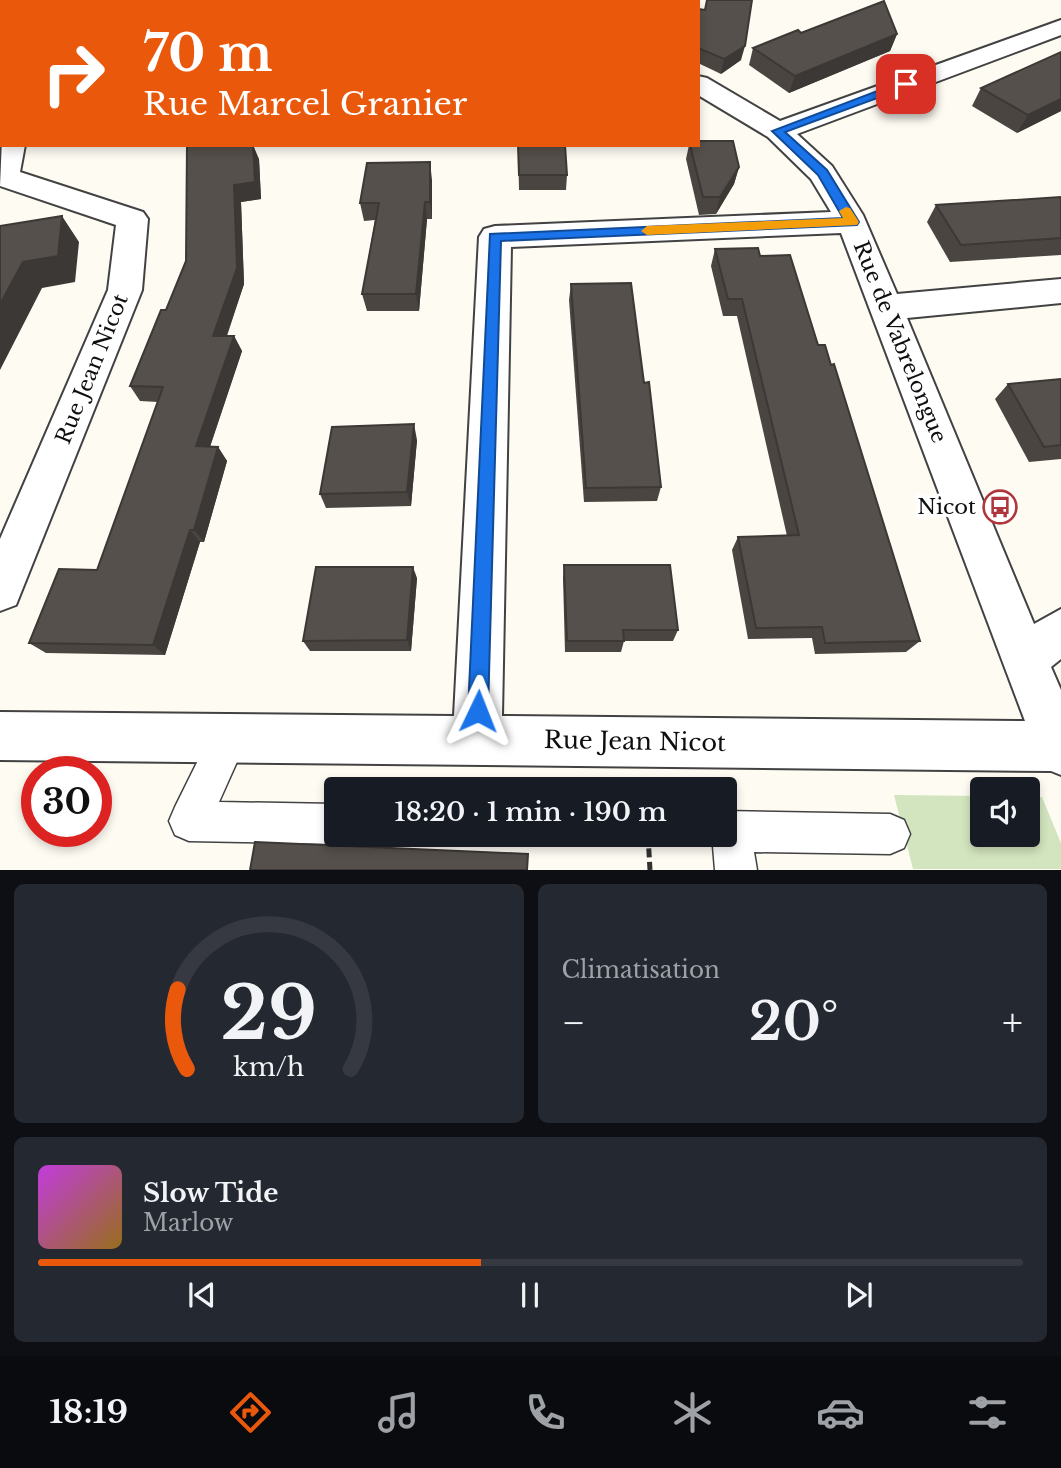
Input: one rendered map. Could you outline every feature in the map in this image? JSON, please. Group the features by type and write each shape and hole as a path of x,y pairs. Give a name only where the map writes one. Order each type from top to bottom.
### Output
{"street":[{"path":"778,131 1061,27"},
{"name":"Rue de Vabrelongue","path":"700,86 778,131 822,173 852,222 1060,748"},
{"name":"Rue Jean Nicot","path":"0,590 125,290 132,219 4,177 11,147"},
{"path":"477,739 495,237 852,222"},
{"path":"886,307 1061,291"},
{"path":"1025,658 1061,631"},
{"name":"Rue Jean Nicot","path":"0,736 477,739 1060,748"}],"lane":[{"path":"229,737 189,821 324,824"},
{"path":"737,844 890,834"}],"path":[{"path":"649,847 650,870"}],"green space":[{"path":"894,795 970,796 970,847 1040,847 1042,797 1061,843 1061,869 913,869"}],"building":[{"path":"707,0 752,0 745,46 724,59 700,49 700,9 705,10"},
{"path":"884,1 897,34 795,76 753,48 798,30 801,33"},
{"path":"1061,52 1061,99 1028,115 981,88"},
{"path":"700,141 733,141 739,167 720,197 703,197 690,147 700,147"},
{"path":"187,147 253,147 255,182 234,185 237,268 213,336 234,336 196,446 218,447 194,530 190,530 153,645 29,643 59,569 97,570 163,387 130,386 161,310 166,310 186,261"},
{"path":"518,147 565,147 567,175 519,175"},
{"path":"430,162 430,202 425,202 416,294 362,294 379,203 360,203 367,163"},
{"path":"1061,197 1061,238 961,245 936,205"},
{"path":"62,216 58,256 23,262 0,304 0,226"},
{"path":"758,248 760,256 790,255 818,345 825,345 831,365 834,364 920,641 825,643 822,627 756,628 738,537 799,535 742,299 728,299 715,249"},
{"path":"631,283 644,383 649,382 661,487 586,488 571,284"},
{"path":"1061,379 1061,445 1044,447 1008,384"},
{"path":"414,424 407,492 320,494 332,427"},
{"path":"564,565 670,565 678,630 623,630 624,641 567,641"},
{"path":"316,567 413,567 407,640 303,641"},
{"path":"255,842 528,854 527,870 250,870"}],"slow traffic":[{"path":"647,231 852,222 846,211"}],"place":[{"name":"Nicot","path":"1000,507"}],"route":[{"path":"478,711 495,237 852,222 822,173 778,131 906,84"}]}
